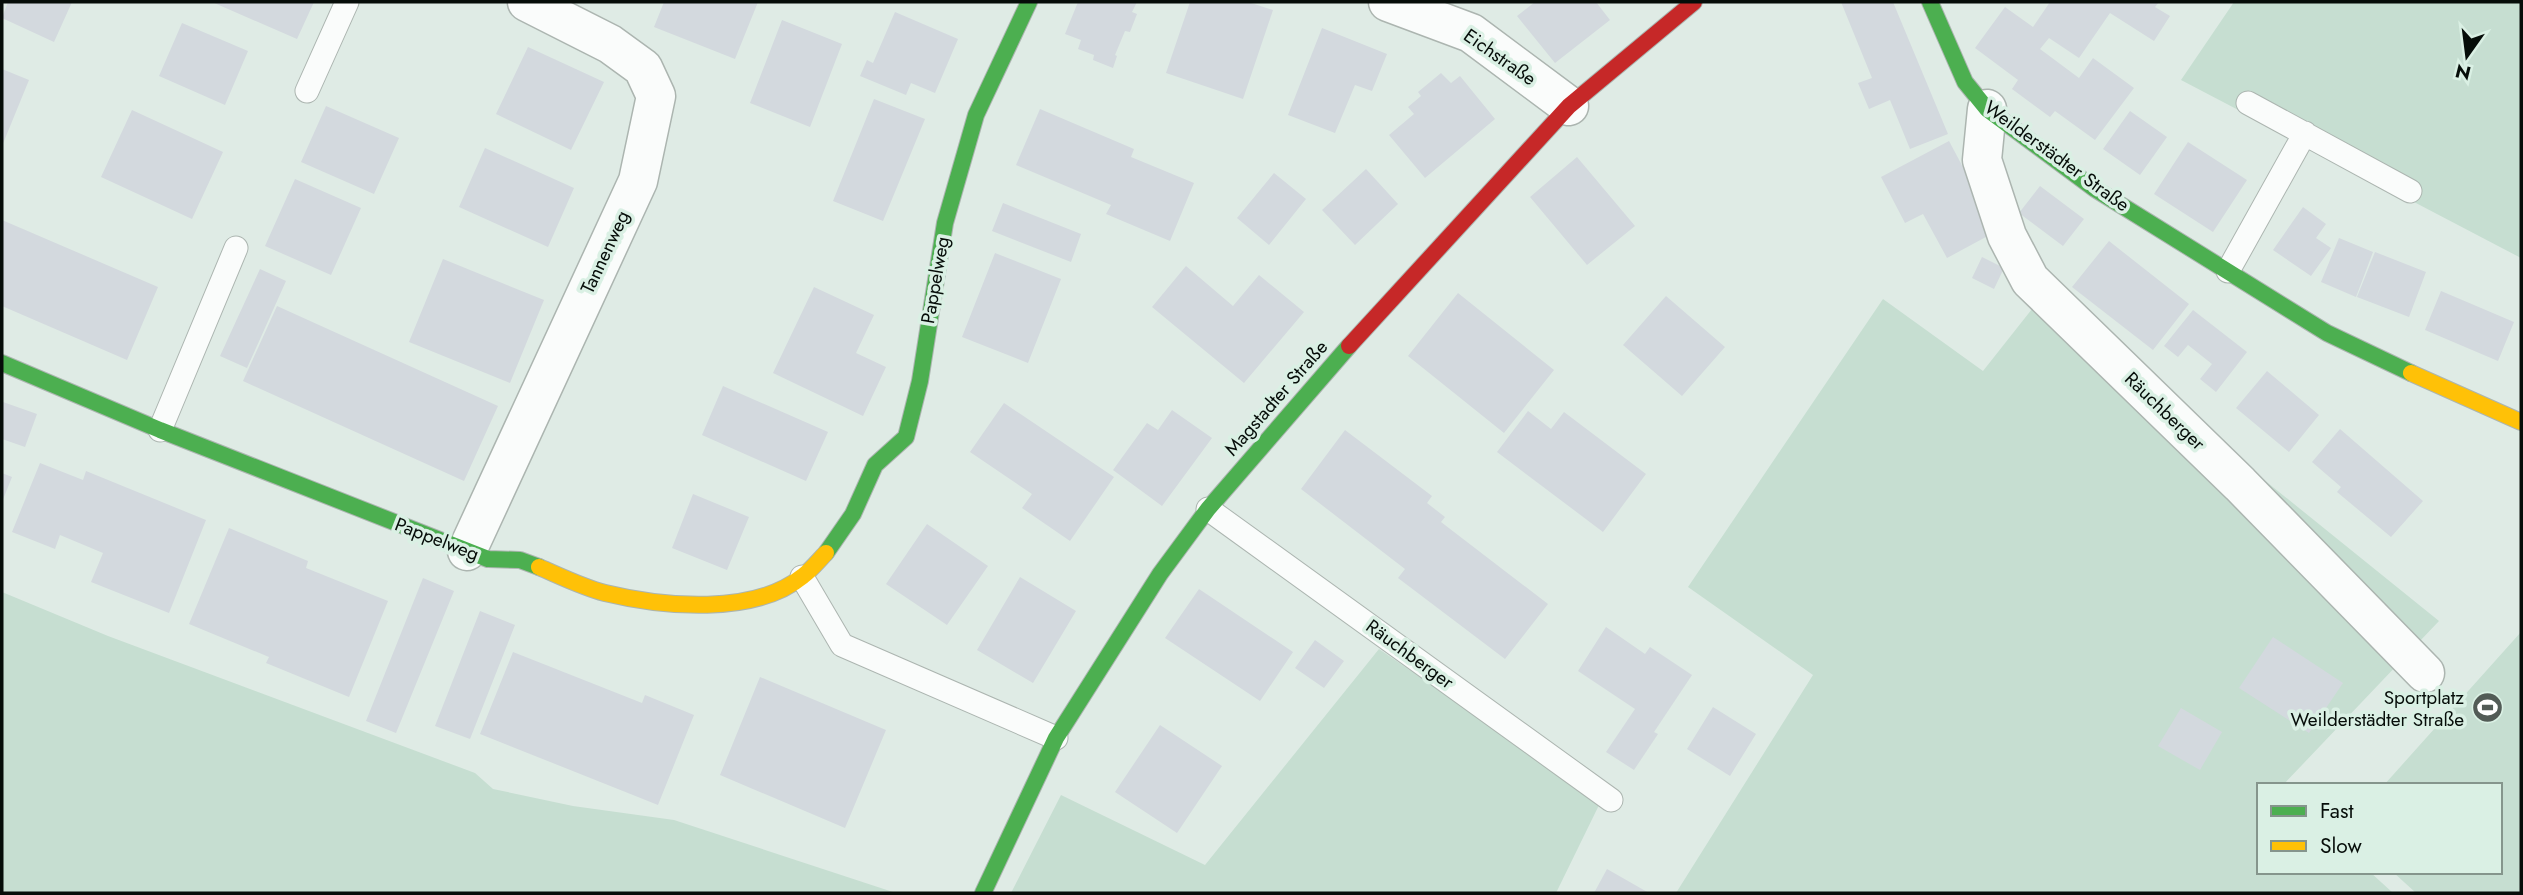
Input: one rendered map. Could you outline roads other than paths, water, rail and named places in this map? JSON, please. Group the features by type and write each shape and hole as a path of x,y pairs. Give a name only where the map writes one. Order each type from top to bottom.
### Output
{"street":[{"name":"Tannenweg","path":"467,551 638,181 656,96 643,68 610,44 527,2"},
{"name":"Pappelweg","path":"2,363 160,430 488,559 520,560 602,592 646,601 688,605 728,604 767,595 803,577 833,546 853,513 875,465 905,437 920,382 945,223 976,115 1029,2"},
{"name":"Eichstraße","path":"1388,2 1471,33 1569,106"},
{"name":"Magstadter Straße","path":"983,893 1056,738 1160,574 1208,509 1342,355 1569,106 1694,2"},
{"name":"Weilderstädter Straße","path":"1930,2 1965,82 1987,109 2095,189 2327,333 2521,422"},
{"name":"Räuchberger","path":"1987,109 1982,160 2007,236 2030,280 2240,484 2425,673"}],"lane":[{"path":"307,91 347,2"},
{"path":"2248,103 2410,191"},
{"path":"2228,271 2305,134"},
{"path":"160,430 236,248"},
{"name":"Räuchberger","path":"1208,509 1611,800"},
{"path":"803,577 842,645 1056,738"}],"place":[{"name":"Sportplatz Weilderstädter Straße","path":"2487,708"}]}
